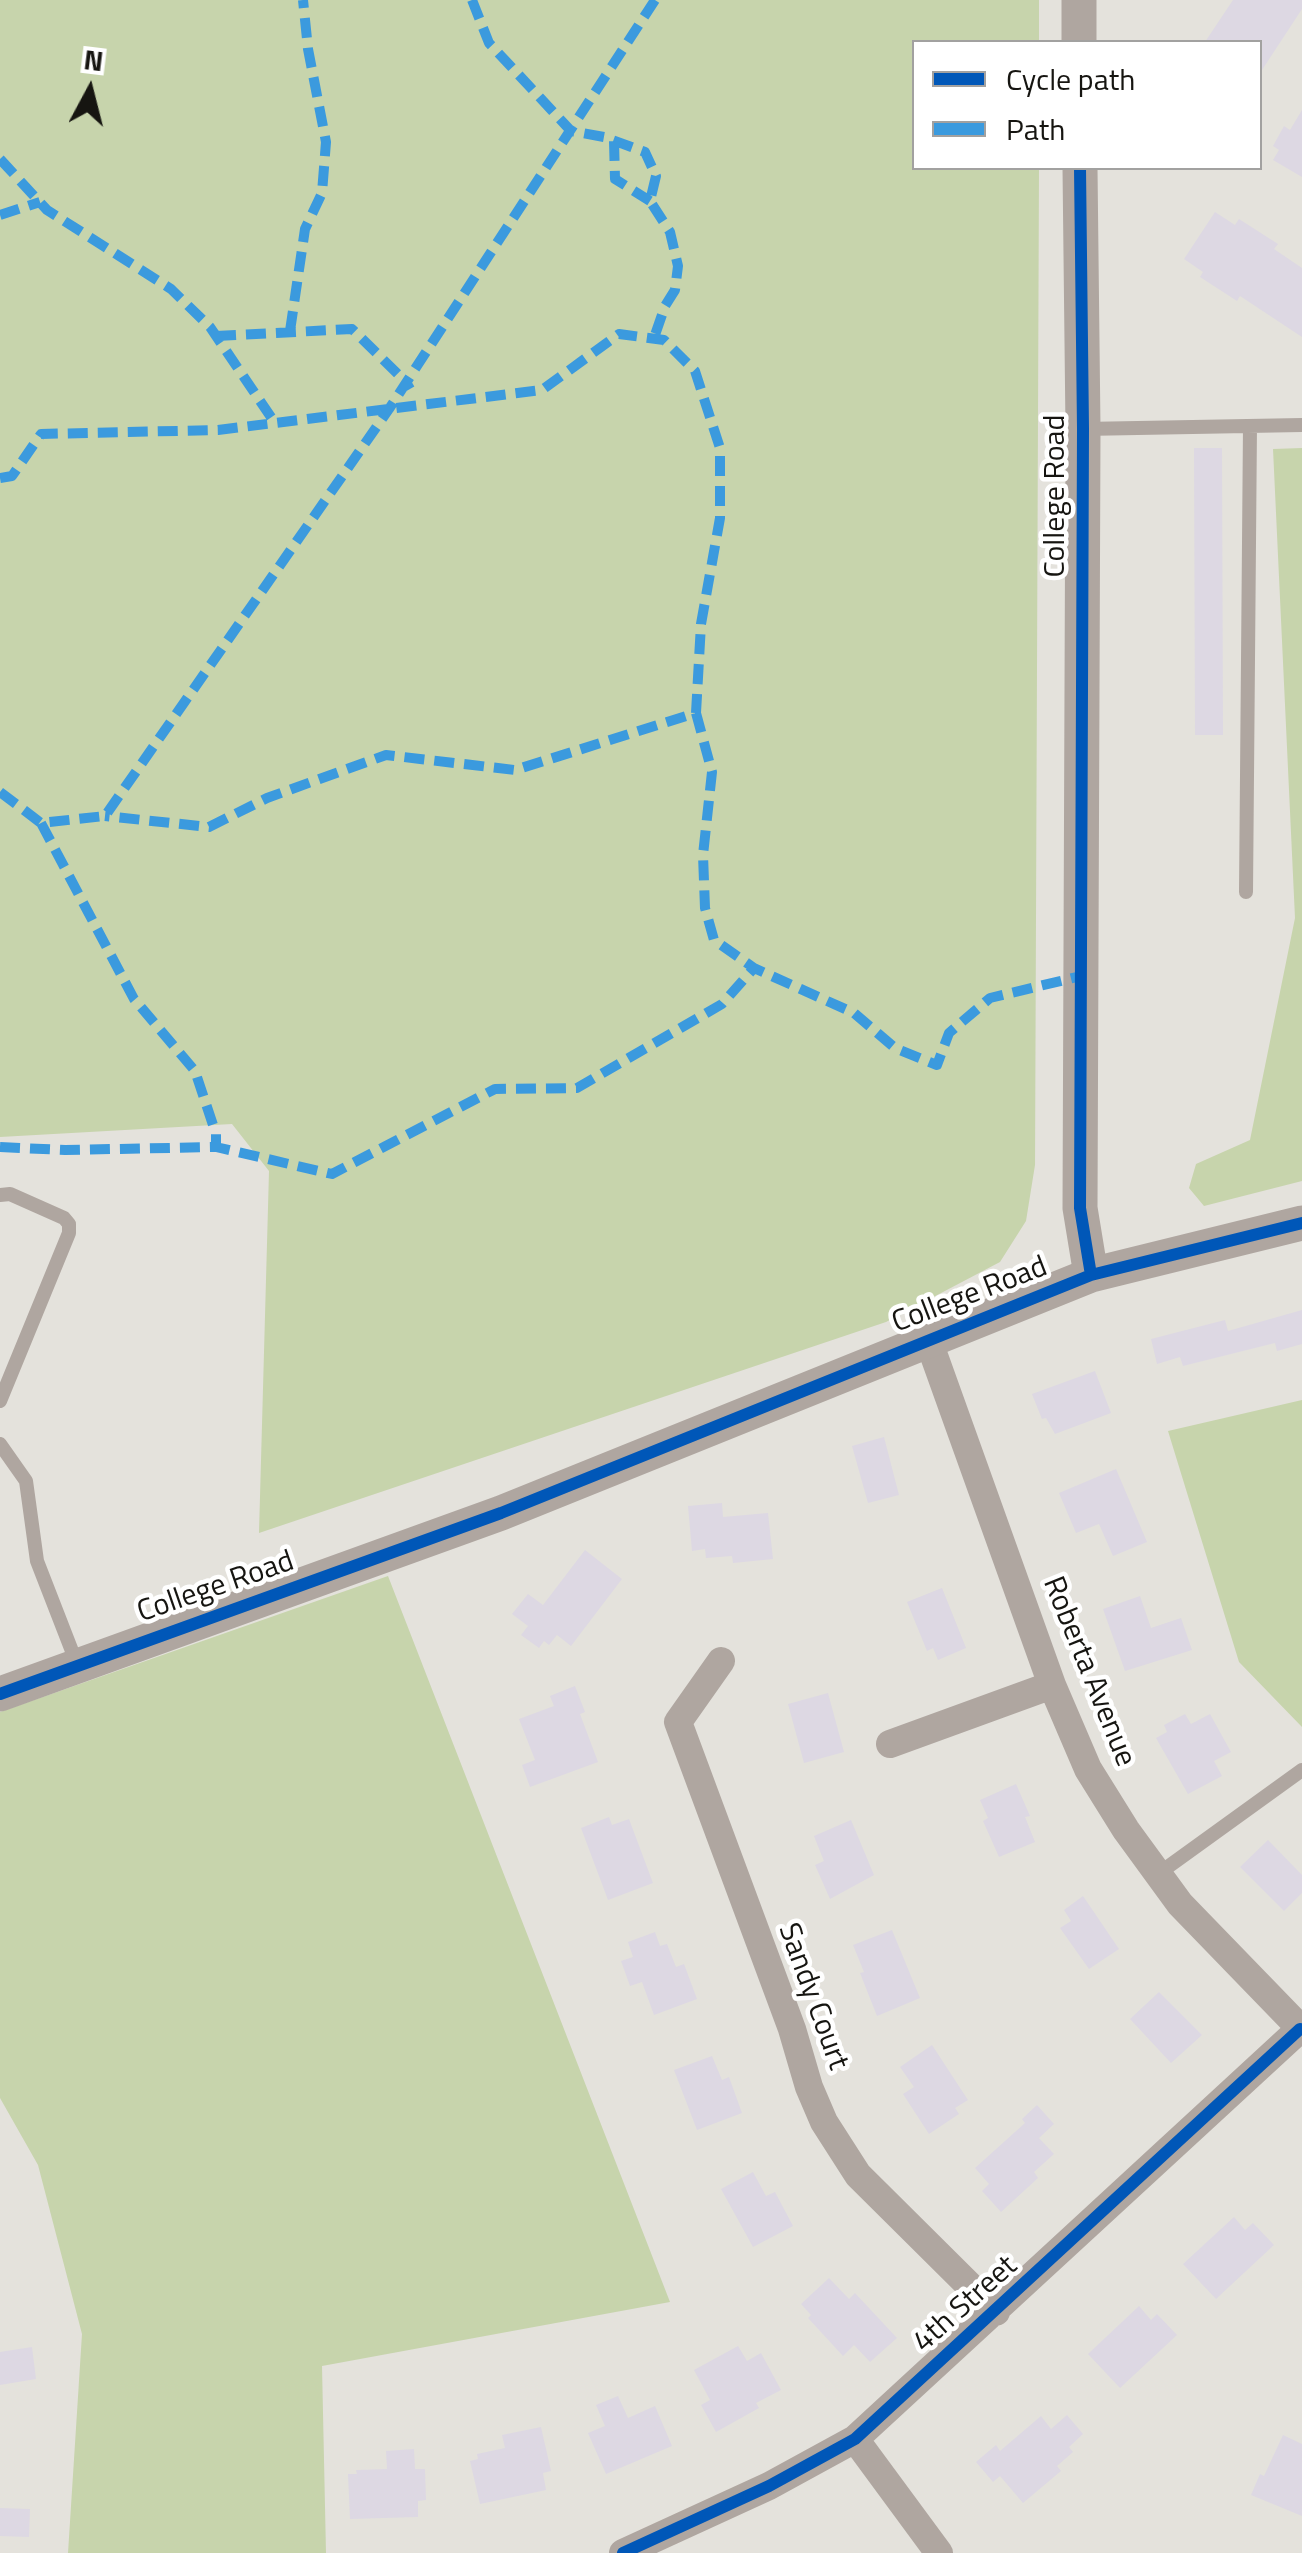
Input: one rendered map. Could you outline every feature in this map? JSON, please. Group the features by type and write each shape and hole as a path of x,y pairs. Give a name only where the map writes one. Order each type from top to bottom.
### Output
{"street":[{"path":"1078,0 1079,40"},
{"name":"College Road","path":"0,1694 501,1513 928,1338 1091,1276 1080,1208 1080,170"},
{"path":"1091,1276 1302,1224"},
{"name":"Roberta Avenue","path":"928,1338 1052,1685 1088,1769 1180,1904 1301,2030"},
{"name":"Sandy Court","path":"721,1661 678,1722 792,2030 809,2087 824,2122 858,2175 996,2312"},
{"path":"890,1744 1052,1685"},
{"name":"4th Street","path":"622,2553 752,2494 856,2440 1301,2030"},
{"path":"856,2440 938,2553"}],"lane":[{"path":"1083,429 1302,425"},
{"path":"1246,892 1250,426"},
{"path":"0,1194 10,1194 64,1218 69,1224 69,1234 0,1402"},
{"path":"0,1444 26,1481 37,1560 78,1664"},
{"path":"1158,1874 1302,1770"}],"green space":[{"path":"0,0 1039,0 1039,40 912,40 912,170 1039,170 1035,1165 1026,1221 1000,1262 886,1322 259,1533 269,1171 232,1124 0,1137"},
{"path":"1302,448 1302,1181 1204,1206 1189,1188 1196,1164 1250,1140 1295,918 1273,449"},
{"path":"1302,1400 1302,1727 1239,1662 1168,1431"},
{"path":"388,1576 670,2302 322,2366 326,2553 68,2553 82,2334 38,2165 0,2098 0,1712"}],"building":[{"path":"1233,0 1302,0 1302,9 1262,70 1262,40 1206,40"},
{"path":"1302,110 1302,177 1273,160 1279,150 1273,146 1284,126 1290,130"},
{"path":"1215,212 1235,225 1239,219 1278,244 1274,249 1302,268 1302,337 1240,296 1237,301 1200,277 1203,272 1184,259"},
{"path":"1194,448 1222,448 1223,735 1195,735"},
{"path":"1302,1310 1302,1344 1277,1351 1275,1343 1183,1366 1180,1357 1157,1364 1151,1339 1225,1320 1228,1331"},
{"path":"1095,1371 1111,1413 1055,1434 1046,1418 1042,1419 1032,1394"},
{"path":"884,1437 899,1495 868,1503 852,1446"},
{"path":"1116,1469 1147,1542 1113,1556 1099,1524 1076,1533 1059,1493"},
{"path":"722,1503 723,1517 768,1513 773,1559 733,1563 732,1556 706,1558 705,1549 692,1551 688,1506"},
{"path":"585,1550 622,1579 571,1646 557,1635 549,1645 544,1641 539,1648 521,1635 528,1626 512,1614 528,1594 543,1605"},
{"path":"942,1588 966,1648 938,1660 933,1648 927,1651 907,1602"},
{"path":"1140,1596 1151,1628 1181,1618 1192,1650 1125,1671 1103,1609"},
{"path":"575,1686 585,1712 580,1714 598,1762 530,1787 522,1765 535,1760 519,1719 554,1706 550,1696"},
{"path":"828,1693 844,1752 804,1763 788,1704"},
{"path":"1185,1714 1191,1724 1210,1714 1231,1752 1214,1761 1222,1776 1188,1794 1156,1738 1167,1732 1164,1725"},
{"path":"1016,1784 1030,1816 1025,1817 1035,1842 999,1857 983,1821 988,1818 980,1800"},
{"path":"609,1817 612,1825 629,1819 653,1883 608,1900 581,1828"},
{"path":"851,1820 874,1875 830,1899 815,1865 824,1861 814,1836"},
{"path":"1268,1840 1302,1875 1302,1893 1284,1911 1240,1867"},
{"path":"1083,1896 1119,1949 1089,1969 1060,1928 1071,1921 1064,1910"},
{"path":"892,1930 920,1998 877,2016 853,1945"},
{"path":"655,1932 660,1946 667,1944 676,1967 684,1964 697,1999 654,2015 642,1982 630,1986 621,1961 633,1957 628,1942"},
{"path":"1159,1992 1202,2035 1171,2063 1130,2019"},
{"path":"932,2045 968,2100 955,2108 959,2114 929,2134 903,2094 914,2087 900,2067"},
{"path":"712,2056 722,2080 729,2077 742,2113 697,2130 674,2070"},
{"path":"1037,2105 1054,2124 1039,2138 1054,2154 1034,2172 1038,2178 1001,2212 982,2191 989,2184 975,2168 1025,2123 1022,2119"},
{"path":"753,2172 766,2196 775,2192 793,2226 753,2247 721,2189"},
{"path":"1234,2217 1245,2230 1253,2223 1274,2245 1216,2299 1183,2264"},
{"path":"829,2278 849,2299 855,2293 897,2338 870,2362 854,2345 843,2356 808,2318 811,2315 801,2304"},
{"path":"1139,2306 1151,2320 1157,2314 1177,2335 1120,2388 1088,2354"},
{"path":"738,2346 747,2361 761,2353 781,2390 756,2403 759,2408 716,2432 701,2405 710,2400 694,2370"},
{"path":"32,2347 36,2379 0,2385 0,2352"},
{"path":"618,2396 628,2418 655,2406 672,2446 606,2474 588,2433 605,2426 596,2405"},
{"path":"1067,2415 1083,2434 1069,2447 1073,2452 1057,2466 1061,2471 1023,2503 1000,2476 993,2482 976,2462 996,2445 1000,2451 1041,2416 1051,2429"},
{"path":"541,2427 551,2471 543,2473 546,2490 480,2504 470,2461 478,2459 477,2454 505,2448 502,2435"},
{"path":"1283,2435 1302,2444 1302,2516 1251,2495"},
{"path":"414,2449 415,2469 425,2469 426,2500 418,2501 418,2517 350,2519 348,2474 387,2469 386,2451"},
{"path":"0,2508 30,2509 29,2537 0,2536"}],"marked path":[{"path":"290,331 305,229 322,193 326,142 303,0"},
{"path":"472,0 489,43 571,131 604,137 645,152 656,176 650,201 670,232 678,266 675,290 654,338"},
{"path":"0,792 41,823 105,816 389,409 655,0"},
{"path":"614,141 615,179 650,201"},
{"path":"0,159 47,210 171,289 210,327 275,423"},
{"path":"0,215 40,202"},
{"path":"216,336 352,329 410,389"},
{"path":"0,478 12,476 41,434 218,430 542,390 619,334 664,340 695,371 720,448 720,518 701,624 696,713 515,770 386,755 267,798 209,827 105,816"},
{"path":"696,713 712,772 703,855 705,908 714,940 754,968 854,1013 895,1048 937,1065 949,1033 990,998 1081,976"},
{"path":"41,823 134,999 195,1071 216,1134 216,1147"},
{"path":"0,1147 216,1147 332,1174 495,1089 577,1088 722,1004 754,968"}],"cycle path":[{"path":"1080,170 1080,1208 1091,1275"},
{"path":"0,1694 501,1513 1091,1275 1302,1223"},
{"path":"623,2553 769,2486 855,2439 1300,2029"}]}
